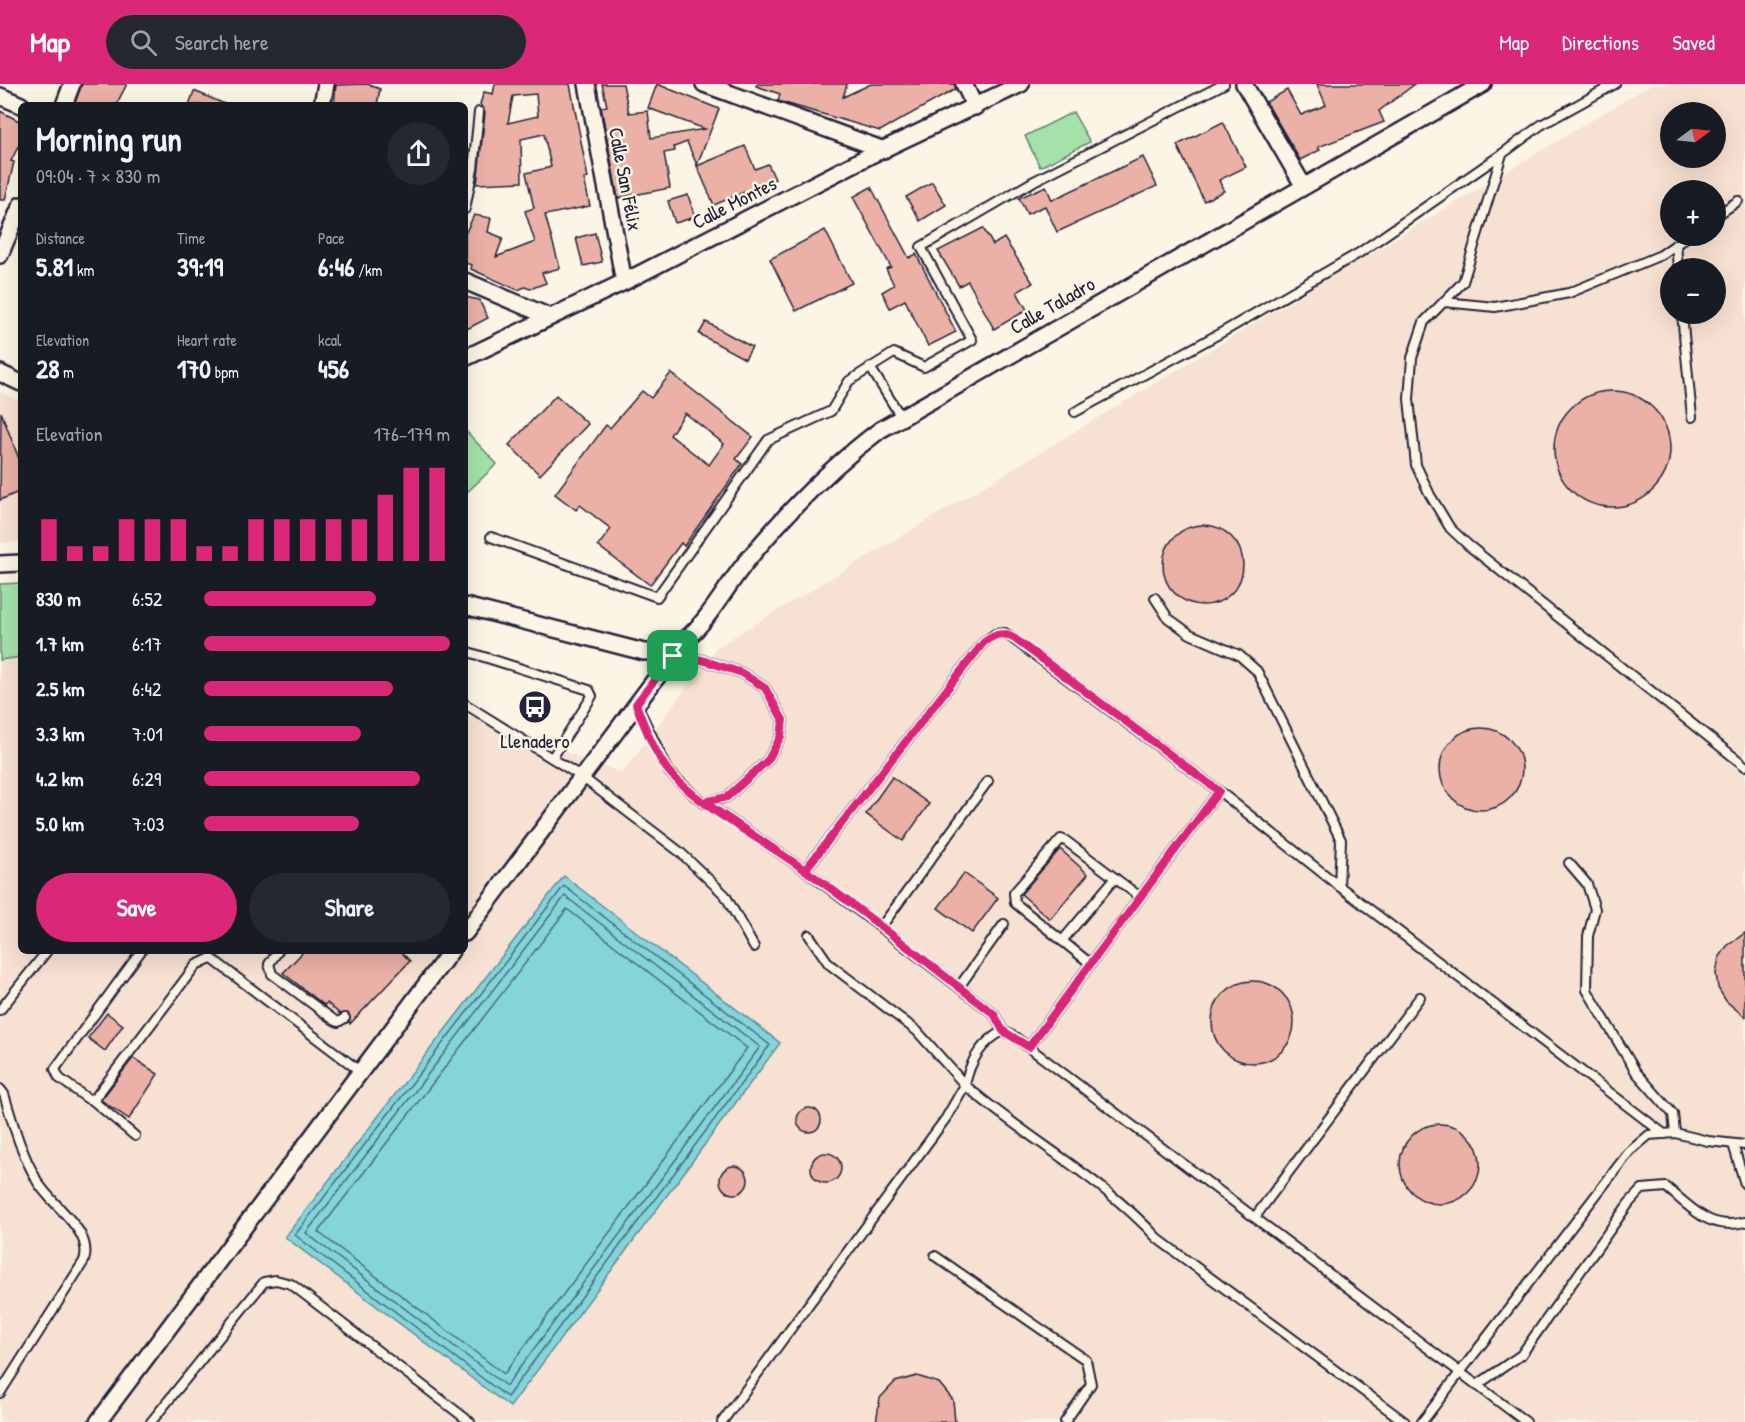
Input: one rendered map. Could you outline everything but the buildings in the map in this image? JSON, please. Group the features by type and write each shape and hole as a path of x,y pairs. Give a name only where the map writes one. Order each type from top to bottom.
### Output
{"street":[{"path":"64,102 72,84"},
{"path":"323,102 326,84"},
{"name":"Calle San Félix","path":"587,84 624,282"},
{"path":"704,84 884,150"},
{"path":"964,84 975,107"},
{"name":"Calle Montes","path":"468,357 624,282 884,150 1021,84"},
{"path":"1244,84 1303,185"},
{"name":"Calle Taladro","path":"685,640 696,629 775,526 823,476 855,448 901,417 1482,84"},
{"path":"0,96 18,104"},
{"path":"0,255 18,212"},
{"path":"468,282 550,317"},
{"path":"0,373 18,382"},
{"path":"0,564 18,563"},
{"path":"468,607 644,652 659,652 685,640"},
{"path":"468,929 685,640"},
{"path":"98,1422 362,1073 449,954"}],"lane":[{"path":"491,537 657,597 768,440 831,411 849,381 894,353 924,368 972,340 921,247 1034,181 1224,84"},
{"path":"1075,412 1228,329 1359,253 1540,125 1615,84"},
{"path":"468,194 479,112"},
{"path":"1502,154 1463,282 1424,322 1412,358 1409,399 1416,465 1450,528 1468,545 1745,766"},
{"path":"1726,209 1738,201"},
{"path":"1444,302 1496,307 1569,294 1661,255 1673,246"},
{"path":"1683,324 1692,417"},
{"path":"870,368 901,417"},
{"path":"1155,598 1168,618 1190,634 1239,655 1257,671 1341,840 1338,886"},
{"path":"805,870 984,642 995,634 1005,633 1219,791 1338,886 1664,1134"},
{"path":"468,652 588,690 592,696 590,701 552,758"},
{"path":"673,656 702,660 742,673 765,688 783,720 781,736 768,760 727,797 704,802"},
{"path":"636,704 669,772 704,802 805,870 881,927 994,1014 1003,1031 1029,1047 1526,1422"},
{"path":"468,706 582,777 680,852 725,895 754,947"},
{"path":"881,927 988,781"},
{"path":"1029,1047 1219,791"},
{"path":"1091,964 1015,903 1014,893 1056,841 1066,841 1140,897"},
{"path":"1569,863 1587,884 1595,909 1588,936 1587,990 1636,1072 1673,1114 1675,1133"},
{"path":"1062,941 1115,878"},
{"path":"959,987 1004,924"},
{"path":"809,935 829,964 916,1031 965,1085 993,1109 1132,1210 1158,1239 1405,1422"},
{"path":"0,1010 45,954"},
{"path":"135,1136 92,1099 58,1078 55,1069 139,954"},
{"path":"276,954 269,964 272,974 334,1020 338,1022 345,1018"},
{"path":"92,1099 196,965 211,955 362,1073"},
{"path":"1255,1217 1420,997"},
{"path":"722,1422 946,1118 965,1085 978,1052 988,1038 1003,1031"},
{"path":"0,1089 4,1094 21,1152 40,1186 85,1239 87,1253 0,1393"},
{"path":"1422,1422 1629,1152 1649,1135 1675,1133 1708,1142 1745,1145"},
{"path":"1733,1143 1745,1184"},
{"path":"1477,1385 1521,1355 1629,1203 1642,1189 1666,1187 1714,1224 1733,1225 1745,1222"},
{"path":"935,1256 1086,1360 1091,1384 1065,1422"},
{"path":"151,1422 264,1282 276,1280 291,1284 470,1422"}],"shaded area":[{"path":"1652,84 1745,84 1745,1422 0,1422 0,660 18,657 18,954 468,954 468,717 622,773 717,647"},
{"path":"0,392 18,401 18,542 0,543"}],"green space":[{"path":"1073,112 1090,142 1040,167 1025,136"},
{"path":"468,433 497,464 468,491"},
{"path":"18,583 18,657 0,660 0,584"}],"water":[{"path":"564,876 780,1043 510,1407 285,1237"}],"place":[{"name":"Llenadero","path":"535,707"}],"route":[{"path":"673,656 636,704 669,772 695,796 805,870 994,1014 1003,1031 1029,1047 1187,831 1219,791 1015,639 1005,633 995,634 984,642 805,870 704,802 727,797 746,781 768,760 781,736 783,720 765,688 742,673 702,660 673,656"}]}
